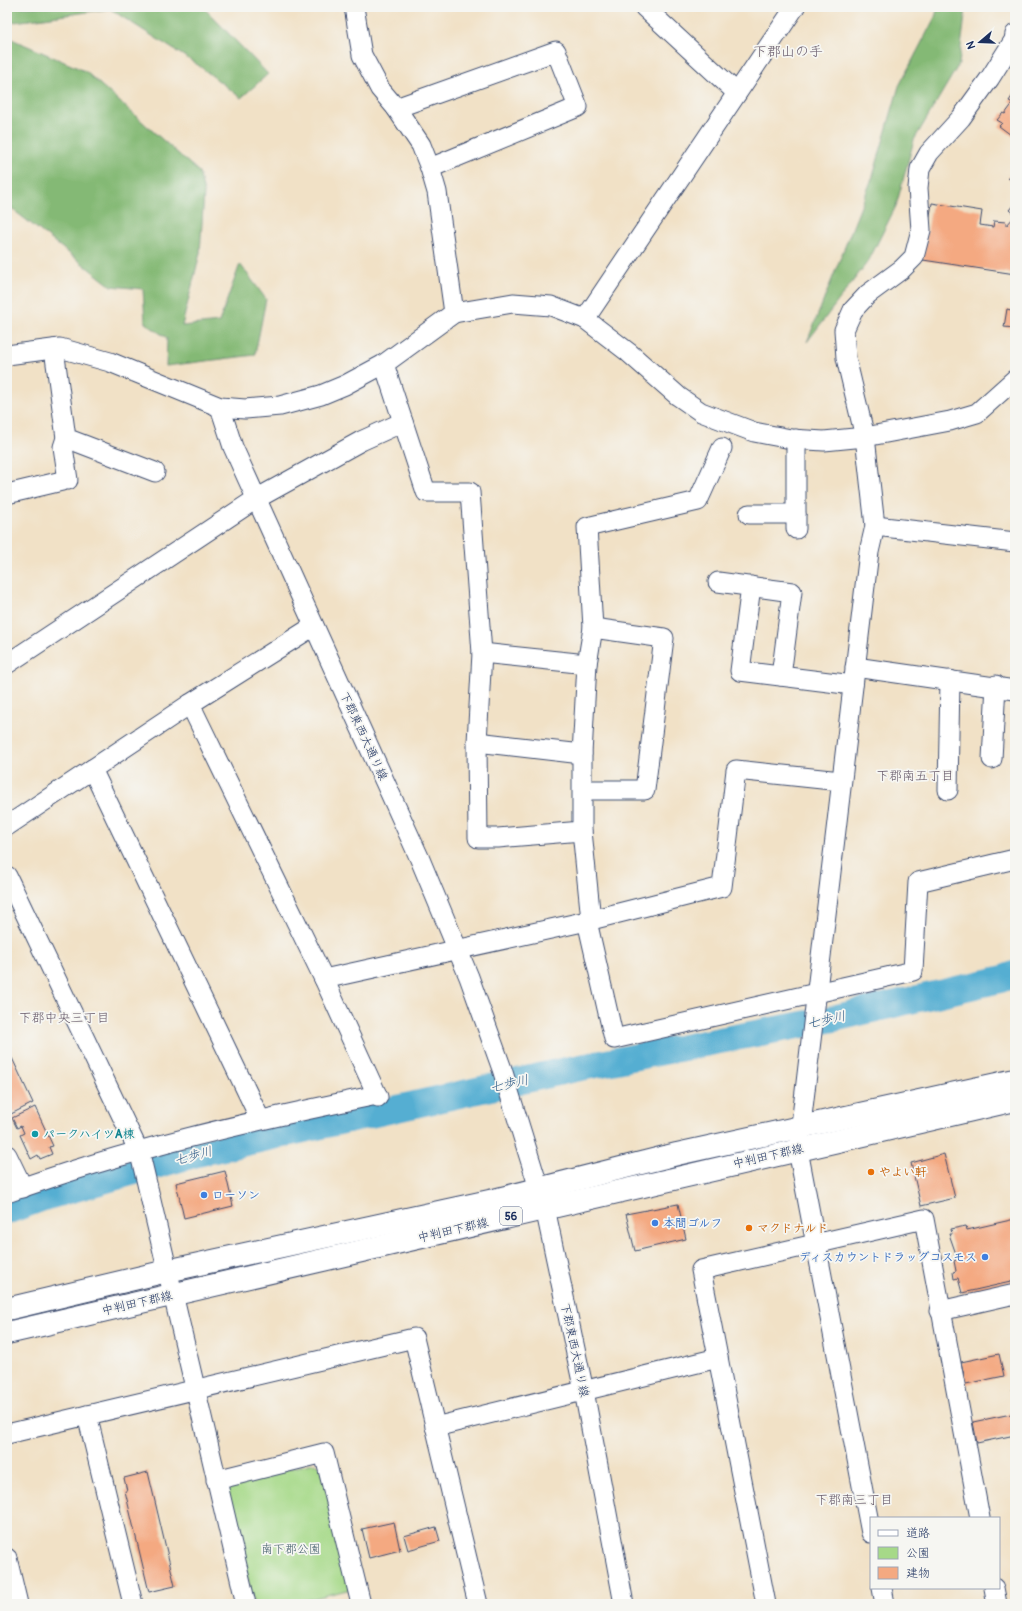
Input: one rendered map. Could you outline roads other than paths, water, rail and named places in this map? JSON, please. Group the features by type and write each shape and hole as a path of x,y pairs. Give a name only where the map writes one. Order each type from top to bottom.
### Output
{"main road":[{"name":"中判田下郡線","path":"7,1333 172,1295 542,1198 677,1154 1015,1080"},
{"name":"中判田下郡線","path":"7,1309 167,1271 798,1150 1015,1100"}],"street":[{"path":"354,7 362,55 380,89 396,108 421,145 430,168 437,192 454,313"},
{"path":"644,7 737,93"},
{"path":"585,319 796,7"},
{"path":"870,1528 798,1150 869,552 876,526 865,437 844,348 843,334 845,326 853,310 868,294 912,260 917,250 921,230 918,188 920,169 929,153 960,118 990,78 1014,40 1015,34"},
{"path":"396,108 556,51 578,107 430,168"},
{"path":"7,355 60,348 110,362 220,407 244,409 280,406 314,397 345,385 384,364 454,313 513,303 551,306 585,319 628,352 678,396 701,412 754,432 796,440 824,441 865,437 950,421 977,413 1015,379"},
{"path":"7,494 65,481 63,447 66,438 54,349"},
{"path":"384,364 426,492 470,492 482,653 478,742 478,838 498,838 582,831"},
{"name":"下郡東西大通り線","path":"220,407 232,447 401,816 482,1010 502,1069 542,1198 584,1391 624,1604"},
{"path":"7,664 256,499 361,441 403,422"},
{"path":"66,438 155,472"},
{"path":"749,514 796,522 796,440"},
{"path":"722,448 698,501 587,527 593,628 587,664 582,754 582,831 589,920 614,1039 815,998 913,971 918,882 1015,859"},
{"path":"876,526 1015,542"},
{"path":"718,582 792,592 781,676"},
{"path":"751,586 740,671 781,676 854,676 950,680 1015,690"},
{"path":"7,826 190,704 314,626"},
{"path":"583,790 645,790 664,638 593,628"},
{"path":"482,653 587,664"},
{"path":"948,790 950,680"},
{"path":"992,759 996,686"},
{"path":"7,1155 15,1190 139,1152 260,1119 377,1096 324,979 190,704"},
{"path":"478,742 582,754"},
{"path":"92,769 260,1119"},
{"path":"324,979 589,920 722,887 736,770 841,780"},
{"path":"7,876 139,1152 246,1604"},
{"path":"766,1604 701,1270 924,1219 940,1311 980,1517"},
{"path":"940,1311 1015,1294"},
{"path":"7,1434 414,1338 478,1604"},
{"path":"435,1427 718,1358"},
{"path":"87,1415 133,1604"},
{"path":"216,1480 324,1453 361,1604"},
{"path":"7,1558 18,1604"},
{"path":"882,1589 885,1604"},
{"path":"994,1589 997,1604"}],"waterway":[{"name":"七歩川","path":"7,1211 42,1198 199,1153 573,1069 831,1019 1002,979 1015,974"}],"place":[{"name":"パークハイツA棟","path":"35,1134"},
{"name":"やよい軒","path":"871,1172"},
{"name":"ローソン","path":"204,1195"},
{"name":"本間ゴルフ","path":"655,1223"},
{"name":"マクドナルド","path":"749,1228"},
{"name":"ディスカウントドラッグコスモス","path":"985,1257"}],"district":[{"name":"下郡山の手","path":"788,51"},
{"name":"下郡南五丁目","path":"915,775"},
{"name":"下郡中央三丁目","path":"64,1017"},
{"name":"下郡南三丁目","path":"854,1499"}],"park label":[{"name":"南下郡公園","path":"291,1549"}]}
